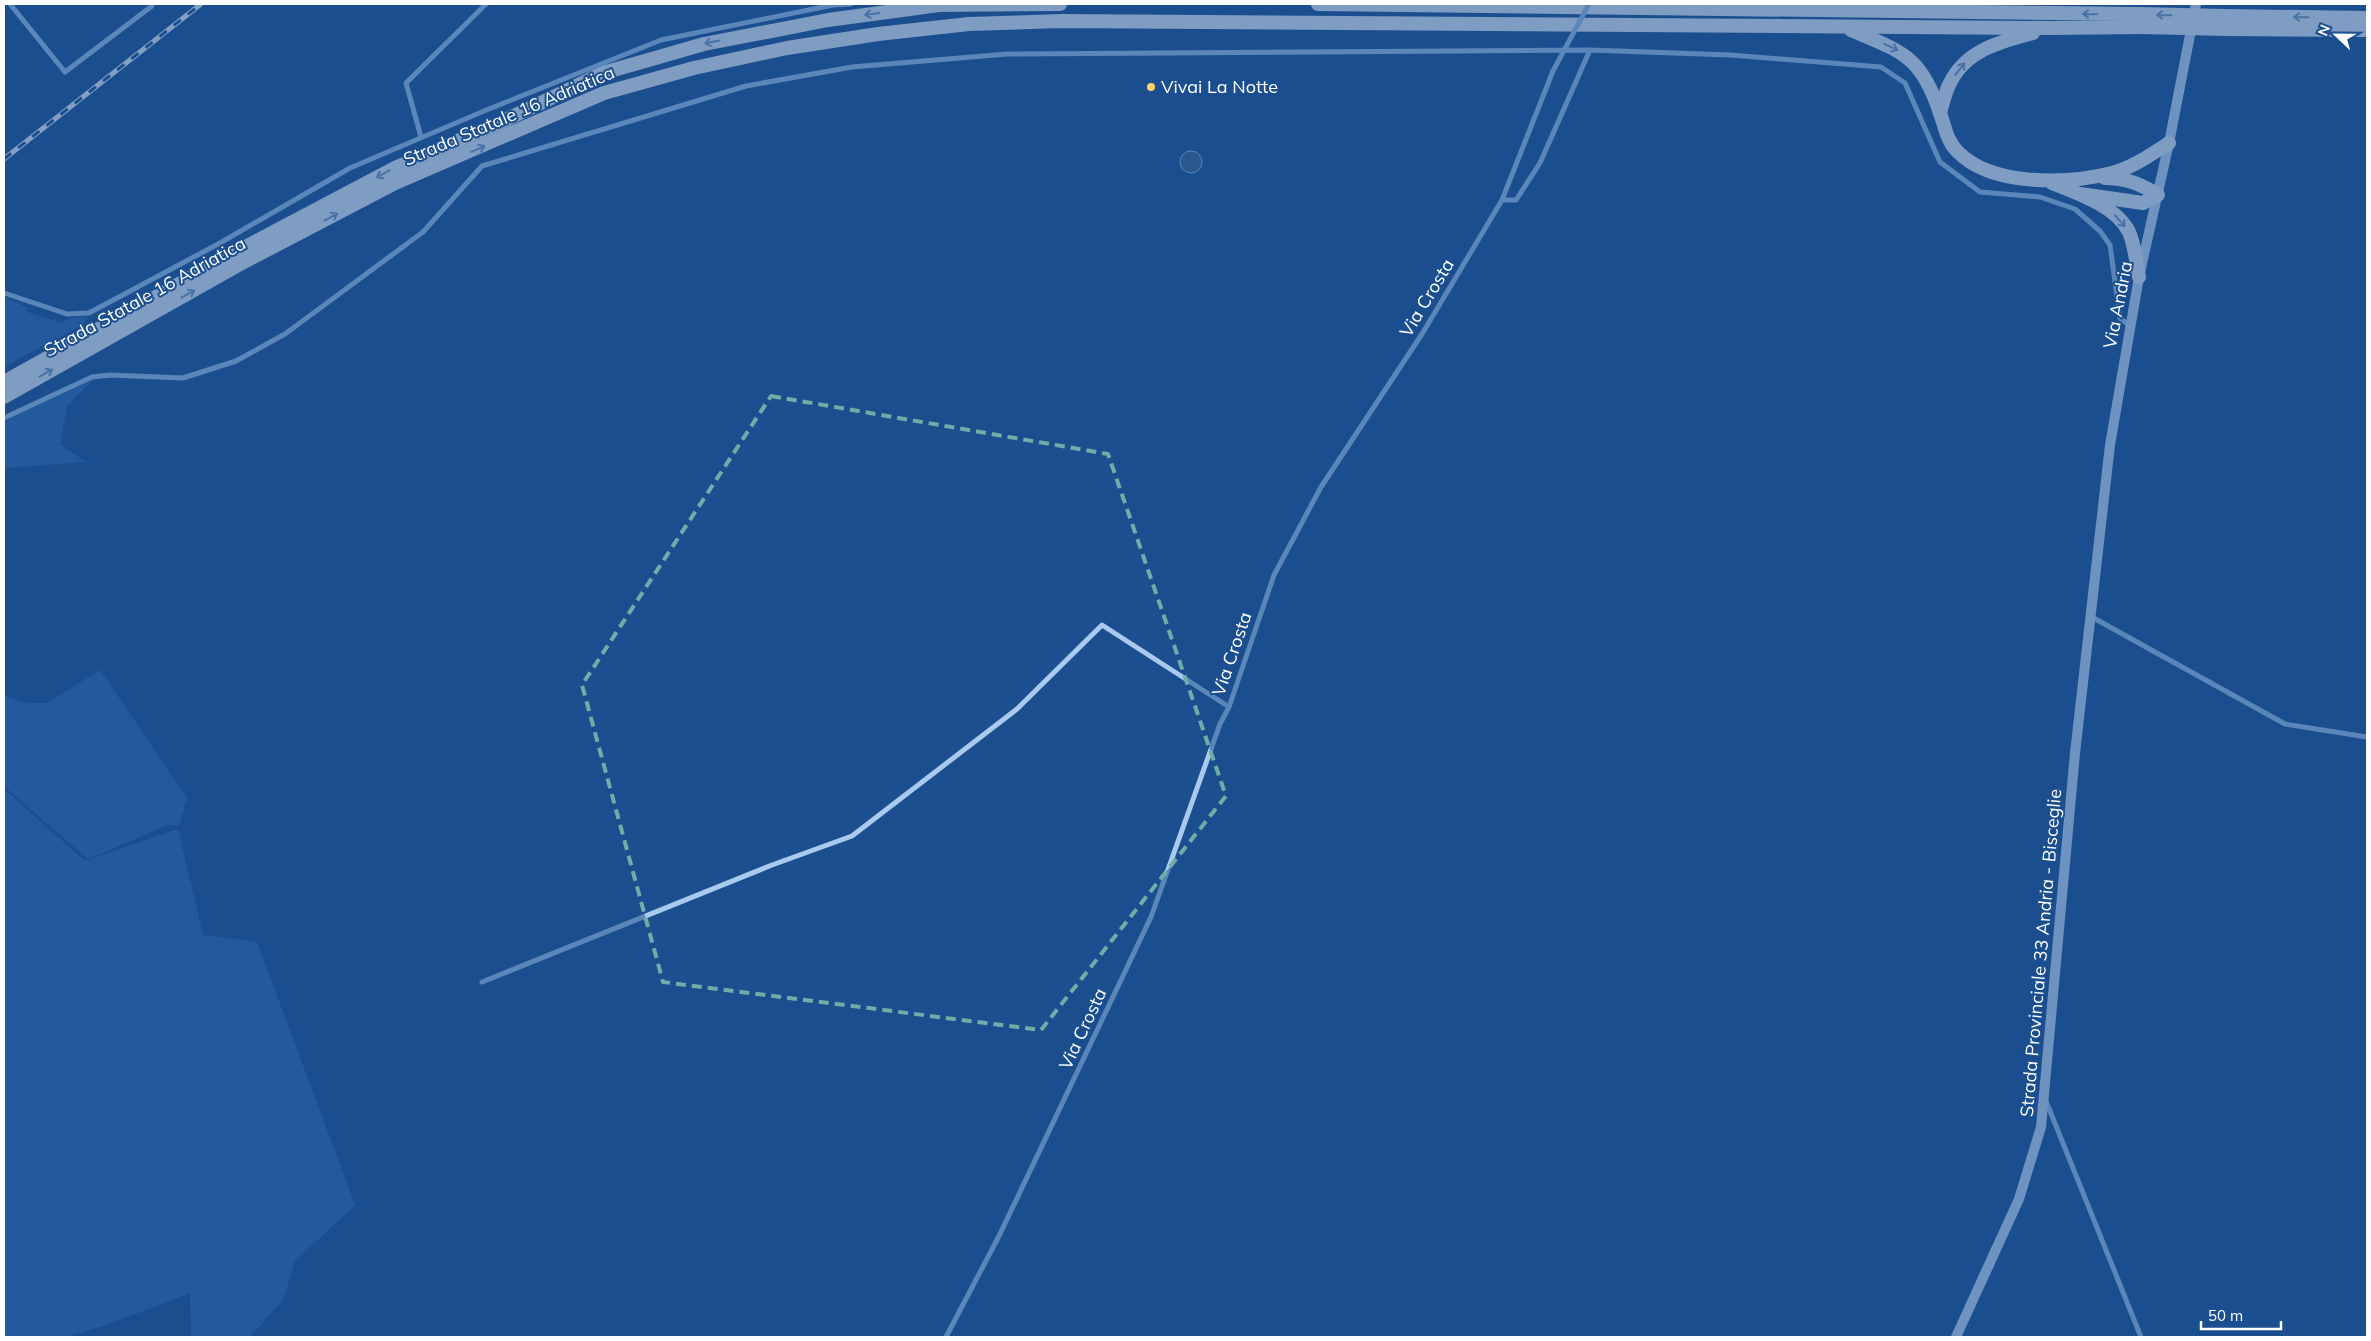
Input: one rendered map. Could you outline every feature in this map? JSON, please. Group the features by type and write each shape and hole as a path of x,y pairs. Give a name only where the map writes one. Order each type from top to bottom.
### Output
{"highway":[{"name":"Strada Statale 16 Adriatica","path":"4,382 236,252 394,168 499,123 603,73 704,44 828,20 939,5 1060,4"},
{"name":"Strada Statale 16 Adriatica","path":"1318,4 2225,23 2367,30"},
{"name":"Strada Statale 16 Adriatica","path":"2225,23 2367,18"},
{"name":"Strada Statale 16 Adriatica","path":"4,397 242,263 395,183 604,93 694,68 787,48 878,34 969,24 1061,21 2050,28 2141,21"},
{"path":"1846,27 1898,50 1915,63 1927,79 1947,137 1956,151 1973,165 1998,175 2047,180 2118,178 2141,184 2158,195 2143,203 2080,194"},
{"path":"1940,113 1950,82 1968,59 1991,45 2050,28"},
{"path":"2083,178 2114,173 2169,143"},
{"path":"2047,180 2080,194 2110,210 2129,232 2139,277"}],"main road":[{"name":"Via Andria","path":"2090,616 2110,445 2130,326 2196,4"},
{"name":"Strada Provinciale 33 Andria - Bisceglie","path":"1956,1337 2019,1199 2041,1127 2075,753 2090,616"}],"street":[{"path":"10,4 65,72 152,6"},
{"path":"421,137 406,83 486,4"},
{"path":"4,293 67,314 89,313 220,243 350,168 421,137 661,40 851,4"},
{"name":"Via Crosta","path":"946,1337 999,1236 1151,917 1220,724 1229,707 1274,575 1321,488 1422,334 1502,200 1553,71 1590,4"},
{"path":"1502,200 1516,200 1540,163 1590,50"},
{"path":"4,418 92,377 110,375 183,378 236,361 285,334 423,232 482,166 746,86 852,67 1006,54 1590,50 1730,55 1881,67 1905,82 1940,162 1980,192 2040,197 2075,209 2100,231 2110,244 2120,318 2130,326"},
{"path":"2090,616 2285,724 2367,737"},
{"path":"482,982 772,865 852,836 1017,709 1102,625 1229,707"},
{"path":"2045,1098 2141,1337"}],"highlighted area":[{"path":"771,396 1108,454 1226,796 1041,1030 663,982 582,685"}],"shaded area":[{"path":"1187,151 1195,151 1202,158 1202,166 1195,173 1187,173 1180,166 1180,158"},
{"path":"4,297 28,308 27,312 61,323 72,318 88,316 84,324 4,367"},
{"path":"93,380 67,406 60,445 86,462 4,468 4,421"},
{"path":"100,670 187,798 179,826 168,825 88,859 4,786 4,696 26,703 47,703"},
{"path":"4,789 85,861 178,829 203,935 257,942 355,1205 295,1261 284,1298 250,1337 191,1337 190,1293 104,1326 64,1337 4,1337"}],"railway":[{"path":"4,159 201,4"}],"place":[{"name":"Vivai La Notte","path":"1151,87"}]}
